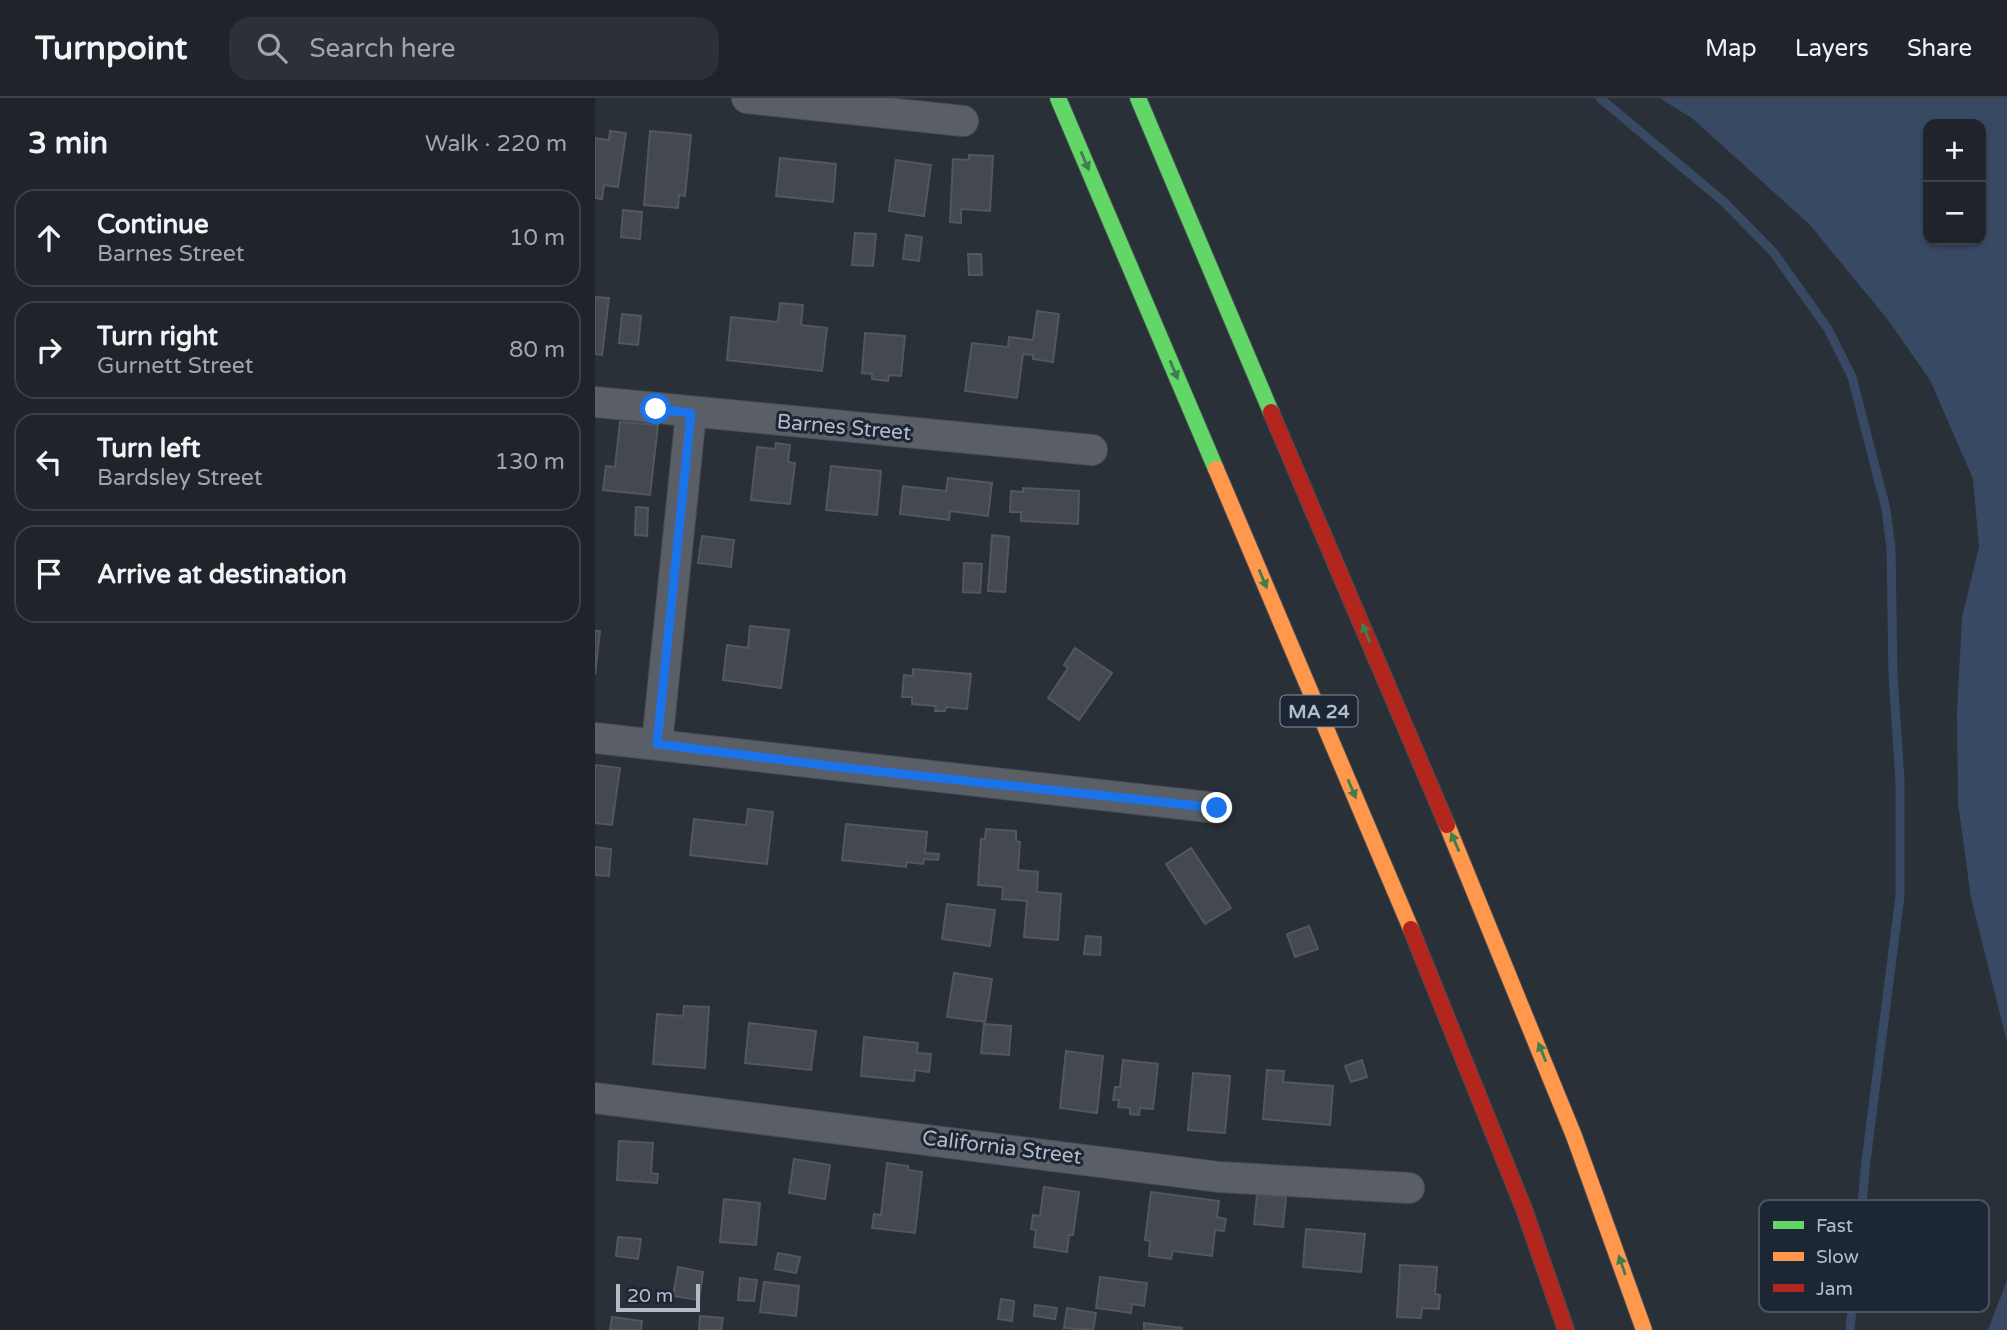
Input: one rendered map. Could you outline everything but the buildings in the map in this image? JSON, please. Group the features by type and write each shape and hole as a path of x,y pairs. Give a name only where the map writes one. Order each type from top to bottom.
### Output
{"highway":[{"name":"MA 24","path":"1058,98 1444,1006 1510,1173 1566,1330"},
{"path":"1138,98 1493,932 1560,1099 1643,1330"}],"street":[{"path":"747,98 963,121"},
{"name":"Barnes Street","path":"595,402 1093,450"},
{"path":"657,744 691,413"},
{"path":"595,738 1217,808"},
{"name":"California Street","path":"595,1098 1025,1150 1219,1177 1409,1188"}],"water":[{"path":"1660,98 2007,98 2007,1042 1971,898 1958,803 1957,712 1962,617 1979,547 1973,479 1930,380 1888,320 1810,225 1693,119"},
{"path":"2007,1280 2007,1330 1988,1330"}],"waterway":[{"path":"1600,98 1724,202 1774,253 1828,329 1852,377 1886,509 1891,548 1893,676 1900,780 1900,896 1862,1200"},
{"path":"1850,1330 1852,1312"}],"traffic: fast":[{"path":"1058,98 1216,469"},
{"path":"1138,98 1271,412"}],"traffic: slow":[{"path":"1216,469 1411,929"},
{"path":"1447,825 1574,1136 1644,1330"}],"traffic: jam":[{"path":"1271,412 1447,825"},
{"path":"1411,929 1524,1209 1566,1330"}],"route":[{"path":"656,409 691,413 657,744 838,767 1217,808"}]}
